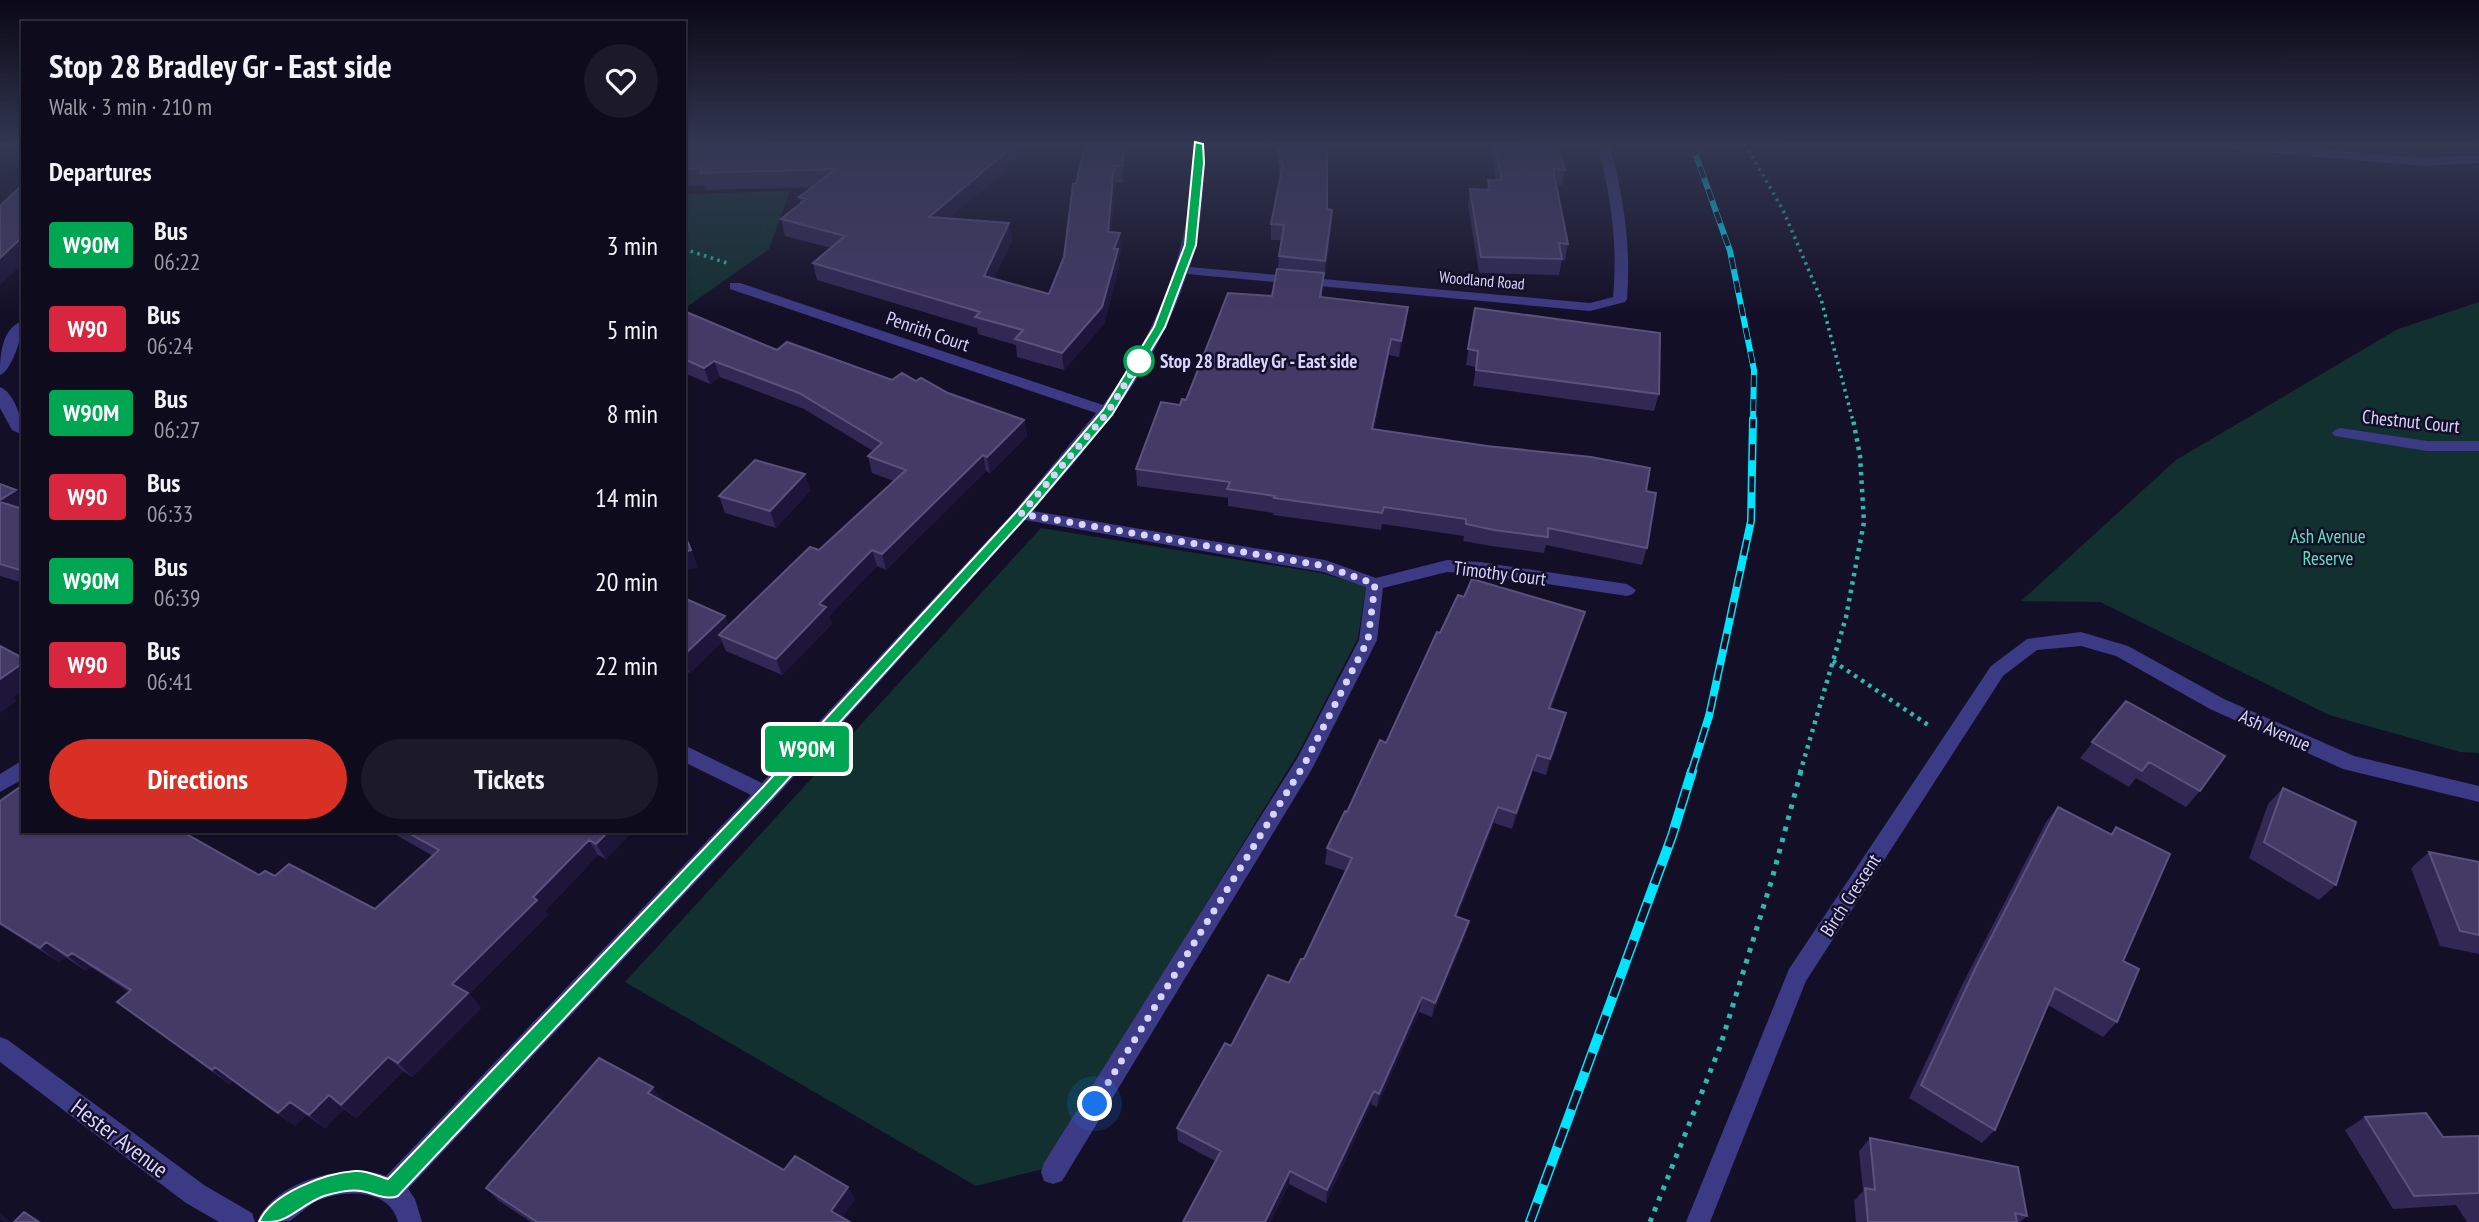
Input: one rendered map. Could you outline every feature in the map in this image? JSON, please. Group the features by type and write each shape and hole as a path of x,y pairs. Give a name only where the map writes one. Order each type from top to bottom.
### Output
{"street":[{"path":"391,1189 766,794 1021,514 1108,412 1159,327 1183,270 1191,245 1195,201"},
{"name":"Woodland Road","path":"1183,270 1590,307 1620,299 1623,273 1617,201"},
{"name":"Penrith Court","path":"735,286 1108,412"},
{"path":"0,371 15,333 21,326"},
{"path":"0,392 17,427 21,429"},
{"name":"Chestnut Court","path":"2340,433 2427,446 2479,446"},
{"path":"1021,514 1325,566 1375,584 1368,640 1305,763 1052,1172"},
{"name":"Timothy Court","path":"1375,584 1447,566 1480,568 1627,590"},
{"name":"Birch Crescent","path":"1698,1222 1797,976 1951,740 1997,671 2033,644 2081,639"},
{"name":"Ash Avenue","path":"2081,639 2122,651 2217,704 2350,763 2479,794"},
{"path":"686,754 766,794"},
{"path":"0,784 21,769"},
{"name":"Hester Avenue","path":"0,1048 195,1194 243,1222"},
{"path":"269,1222 291,1203 322,1187 358,1180 391,1189 410,1211 410,1222"}],"path":[{"path":"1650,1222 1720,1047 1772,879 1853,587 1864,522 1860,456 1835,349 1810,268 1778,201"},
{"path":"686,250 729,264 735,286"},
{"path":"1833,662 1951,740"}],"green space":[{"path":"686,201 786,201 769,249 686,308"},
{"name":"Ash Avenue Reserve","path":"2479,302 2479,753 2460,752 2329,715 2100,602 2021,601 2176,460 2398,329"},
{"path":"1041,528 1321,573 1366,586 1358,638 1300,750 1043,1169 976,1186 625,982"}],"building":[{"path":"5,201 21,201 21,238 0,258 0,206"},
{"path":"803,201 948,201 929,217 1009,223 984,276 1049,294 1064,257 1071,201 1111,201 1108,232 1120,233 1102,307 1062,353 1015,339 1023,330 975,317 980,312 813,263 845,236 781,219"},
{"path":"1276,201 1327,201 1327,209 1332,210 1325,261 1279,256 1284,225 1271,224"},
{"path":"1472,201 1559,201 1568,244 1559,243 1562,259 1481,257"},
{"path":"1277,269 1324,273 1320,297 1408,307 1401,341 1391,339 1372,429 1487,446 1591,457 1650,468 1646,491 1656,493 1647,548 1548,528 1548,537 1466,524 1466,519 1384,507 1382,513 1274,498 1275,496 1227,489 1230,482 1136,469 1161,402 1180,405 1182,399 1186,400 1228,293 1272,296"},
{"path":"1475,308 1660,333 1659,394 1476,370 1478,351 1468,349"},
{"path":"686,312 777,350 787,342 892,380 902,373 916,381 921,378 948,393 1024,420 987,457 983,455 882,554 872,550 819,604 826,607 776,659 719,635 810,547 819,550 906,470 868,456 882,443 799,393 714,361 704,368 686,360"},
{"path":"755,460 805,474 770,511 719,496"},
{"path":"0,484 16,490 0,500"},
{"path":"0,502 21,508 21,570 0,564"},
{"path":"686,538 691,550 686,551"},
{"path":"1472,579 1585,612 1549,708 1566,713 1550,759 1537,755 1516,813 1498,807 1455,916 1469,921 1435,1003 1422,997 1379,1094 1374,1091 1327,1190 1290,1171 1265,1222 1183,1222 1221,1151 1177,1128 1225,1043 1231,1046 1268,975 1289,983 1301,959 1304,959 1352,858 1327,848 1380,740 1386,743 1437,632 1440,633 1458,595 1464,597"},
{"path":"686,599 725,616 686,653"},
{"path":"0,646 21,657 21,664 0,679"},
{"path":"2126,701 2225,756 2200,791 2149,762 2142,771 2092,742"},
{"path":"21,786 21,833 185,833 259,875 265,871 275,876 289,864 375,909 439,850 409,833 607,833 596,844 589,840 533,897 537,900 452,984 468,993 398,1063 388,1057 341,1105 329,1095 309,1115 290,1102 278,1113 215,1067 212,1070 117,1002 131,990 72,953 68,956 46,942 40,948 0,923 0,801"},
{"path":"2283,788 2356,822 2336,885 2264,842"},
{"path":"2058,807 2112,835 2116,827 2170,854 2123,961 2139,969 2117,1022 2055,988 1995,1130 1921,1085 1976,967"},
{"path":"2429,852 2479,862 2479,935 2460,931"},
{"path":"599,1058 653,1087 648,1093 784,1170 795,1156 848,1187 831,1211 850,1222 537,1222 486,1188"},
{"path":"2426,1113 2443,1137 2479,1136 2479,1193 2414,1196 2365,1117"},
{"path":"1870,1138 2018,1167 2027,1216 2015,1213 2017,1222 1868,1222 1865,1188 1875,1190"},
{"path":"24,1212 39,1222 14,1222"}],"railway":[{"path":"1712,201 1730,251 1754,370 1753,421"},
{"path":"1691,773 1709,716 1751,521 1753,419"},
{"path":"1530,1222 1672,836 1692,771"}],"bus line":[{"name":"W90M","path":"269,1222 291,1203 322,1187 358,1180 391,1189 766,794 1021,514 1108,412 1159,327 1191,245 1195,201"}],"place":[{"name":"Stop 28 Bradley Gr - East side","path":"1139,361"}],"route":[{"path":"1095,1104 1305,763 1368,640 1374,603 1375,584 1325,566 1021,514 1108,412 1139,361"}]}
